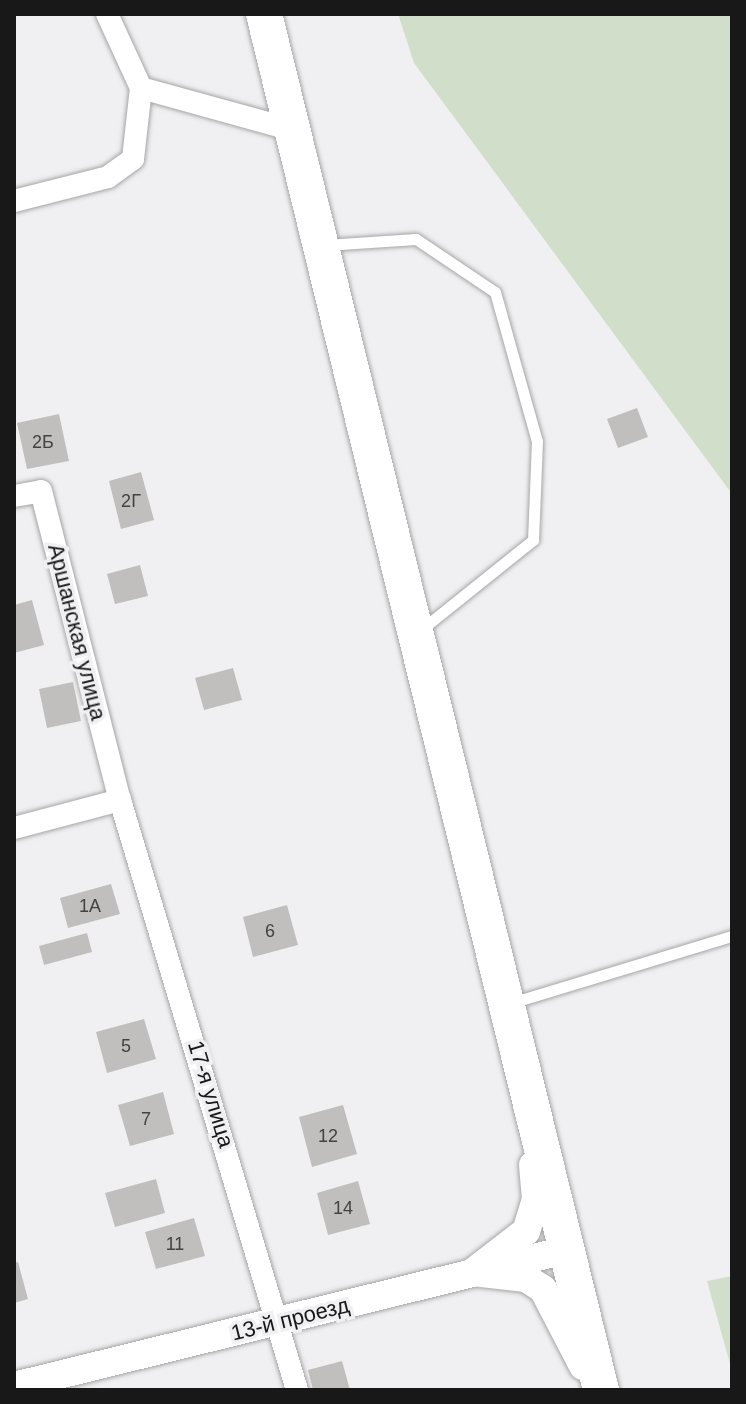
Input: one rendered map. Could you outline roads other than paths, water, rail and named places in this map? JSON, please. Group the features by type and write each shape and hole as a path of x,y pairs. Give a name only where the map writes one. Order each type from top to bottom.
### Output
{"highway":[{"path":"264,14 297,131 601,1390"}],"street":[{"path":"14,201 108,177 133,159 141,88 107,14"},
{"path":"141,88 297,131"},
{"name":"Аршанская улица","path":"14,496 41,491 120,800"},
{"path":"14,828 120,800"},
{"name":"17-я улица","path":"120,800 281,1322 297,1390"},
{"path":"473,1272 533,1219 524,1064"},
{"name":"13-й проезд","path":"14,1386 566,1250"},
{"path":"473,1272 526,1278 543,1289 593,1390"}],"lane":[{"path":"324,245 416,239 495,292 537,441 533,540 419,632"},
{"path":"509,1004 732,936"}]}
